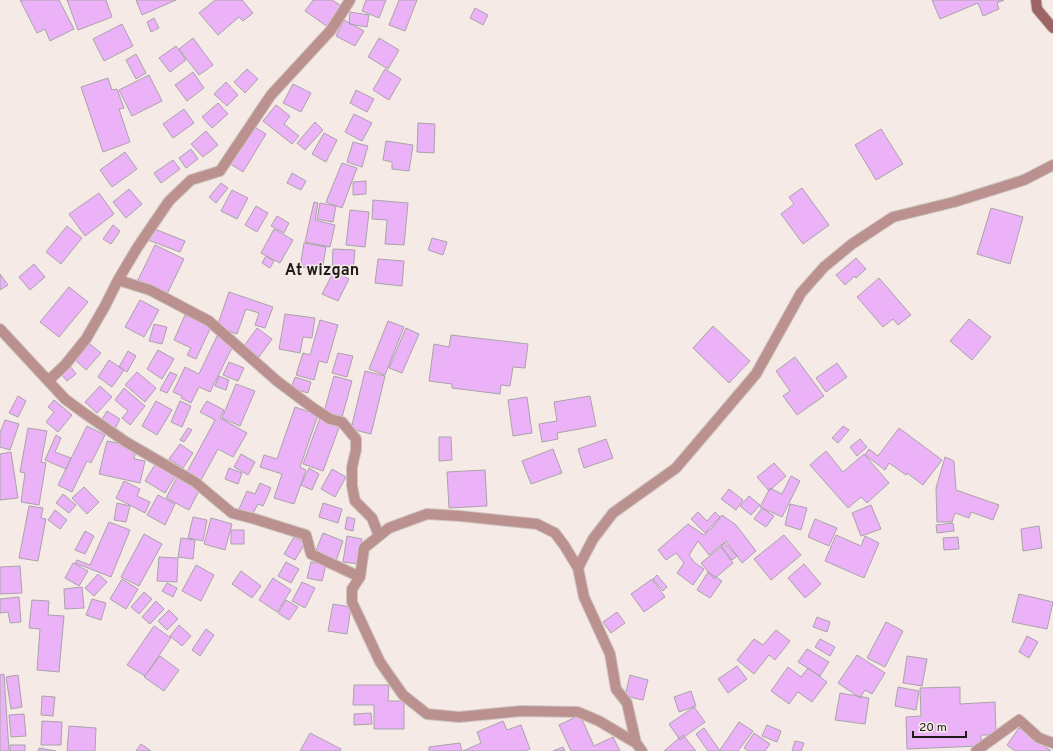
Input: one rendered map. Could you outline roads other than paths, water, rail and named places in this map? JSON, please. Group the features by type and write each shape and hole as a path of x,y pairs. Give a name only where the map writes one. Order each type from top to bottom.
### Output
{"main road":[{"path":"1036,0 1037,9 1053,28"}],"street":[{"path":"48,381 65,365 86,339 137,248 169,201 191,180 220,172 271,95 331,30 350,0"},
{"path":"578,568 593,539 613,513 676,468 756,374 801,293 824,267 852,244 893,217 954,202 1024,180 1053,165"},
{"path":"118,280 150,290 209,322 277,382 330,419 342,422 356,439 356,450 352,467 352,486 356,501 372,518 379,536"},
{"path":"0,329 65,399 126,442 194,482 232,513 306,535 310,554 360,577"},
{"path":"427,514 537,524 555,533 578,568 584,597 610,654 616,689 627,703 639,747 599,721 578,712 522,711 459,717 427,714 403,695 380,662 352,602 352,589 360,577 364,548 389,528 427,514"},
{"path":"976,751 1019,720 1039,738 1053,743"}],"district":[{"name":"At wizgan","path":"322,271"}]}
